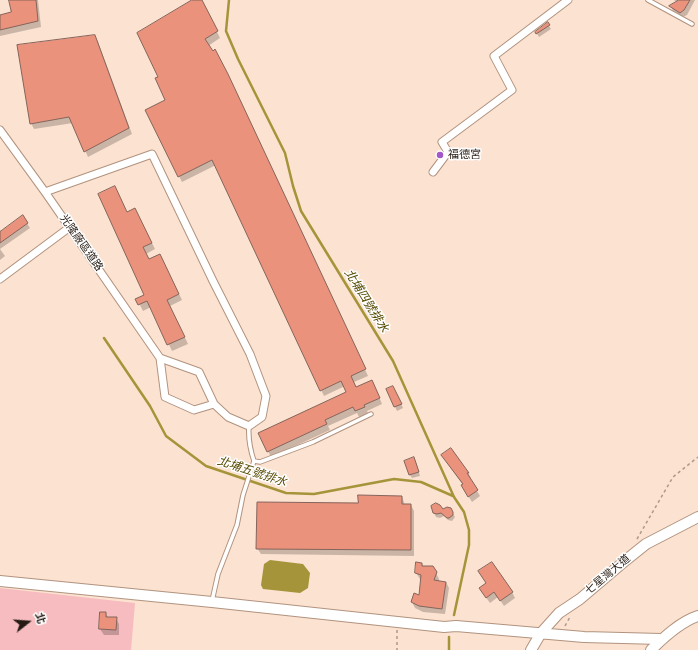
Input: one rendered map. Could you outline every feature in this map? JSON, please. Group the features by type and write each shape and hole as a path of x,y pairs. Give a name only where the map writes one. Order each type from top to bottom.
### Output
{"street":[{"path":"433,172 448,152 442,142 512,90 494,56 568,0"},
{"name":"光隆廠區道路","path":"0,130 70,227 160,358 165,397 194,410 214,404"},
{"path":"45,192 152,154 250,354 266,396 262,417 249,426 228,417 214,404 199,372 160,358"},
{"path":"0,279 70,227"},
{"name":"七星灣大道","path":"531,650 541,633 559,613 580,599 646,544 698,517"},
{"path":"0,581 212,602 396,623 444,627 456,626 584,637 661,639"},
{"path":"651,650 661,639 690,619 698,616"}],"lane":[{"path":"648,0 692,24"},
{"path":"254,461 260,462 289,452 371,414"},
{"path":"212,602 218,574 237,525 243,495 254,461 248,436 249,426"}],"path":[{"path":"638,539 673,476 698,457"},
{"path":"560,634 570,617"},
{"path":"396,623 397,650"}],"shaded area":[{"path":"270,560 303,564 310,573 308,588 300,593 263,589 261,585 264,564"},
{"path":"0,588 135,603 131,650 0,650"}],"building":[{"path":"9,0 36,0 38,21 0,30 0,15 11,12"},
{"path":"192,0 202,0 218,31 205,39 213,51 215,49 228,74 366,369 351,376 356,387 372,380 380,398 355,411 353,407 325,420 327,424 267,452 258,433 346,392 341,381 320,391 212,160 178,177 145,110 165,100 155,78 158,77 137,33"},
{"path":"679,0 690,0 684,10 680,13 669,6"},
{"path":"548,22 550,25 536,34 535,32"},
{"path":"95,35 129,128 84,152 69,117 30,124 17,45"},
{"path":"115,186 127,212 135,208 152,243 143,247 149,259 160,254 179,294 167,300 185,337 167,345 147,301 138,305 135,299 144,295 98,194"},
{"path":"23,215 28,223 0,243 0,232"},
{"path":"393,386 402,404 394,407 386,389"},
{"path":"451,448 469,473 467,473 478,490 468,497 461,485 463,484 441,455"},
{"path":"414,457 419,472 409,475 404,461"},
{"path":"358,495 402,496 402,504 411,504 411,550 256,549 257,502 358,503"},
{"path":"436,503 443,509 447,507 451,508 453,515 447,518 441,513 433,513 431,506"},
{"path":"416,562 422,563 422,566 433,566 437,572 434,580 446,582 442,609 419,606 411,602 414,593 419,595 421,575 415,573"},
{"path":"492,562 513,592 500,601 494,592 486,598 479,588 486,583 478,571"},
{"path":"100,612 106,612 106,617 117,617 116,630 99,629"}],"waterway":[{"name":"北埔四號排水","path":"229,0 226,31 238,59 285,153 301,211 393,361 454,497 464,512 469,530 469,545 454,615"},
{"name":"北埔五號排水","path":"104,338 150,406 166,436 206,466 286,493 314,494 394,479 421,482 453,496"},
{"name":"北埔四號排水","path":"449,637 449,650"}],"place":[{"name":"福德宮","path":"440,155"}]}
